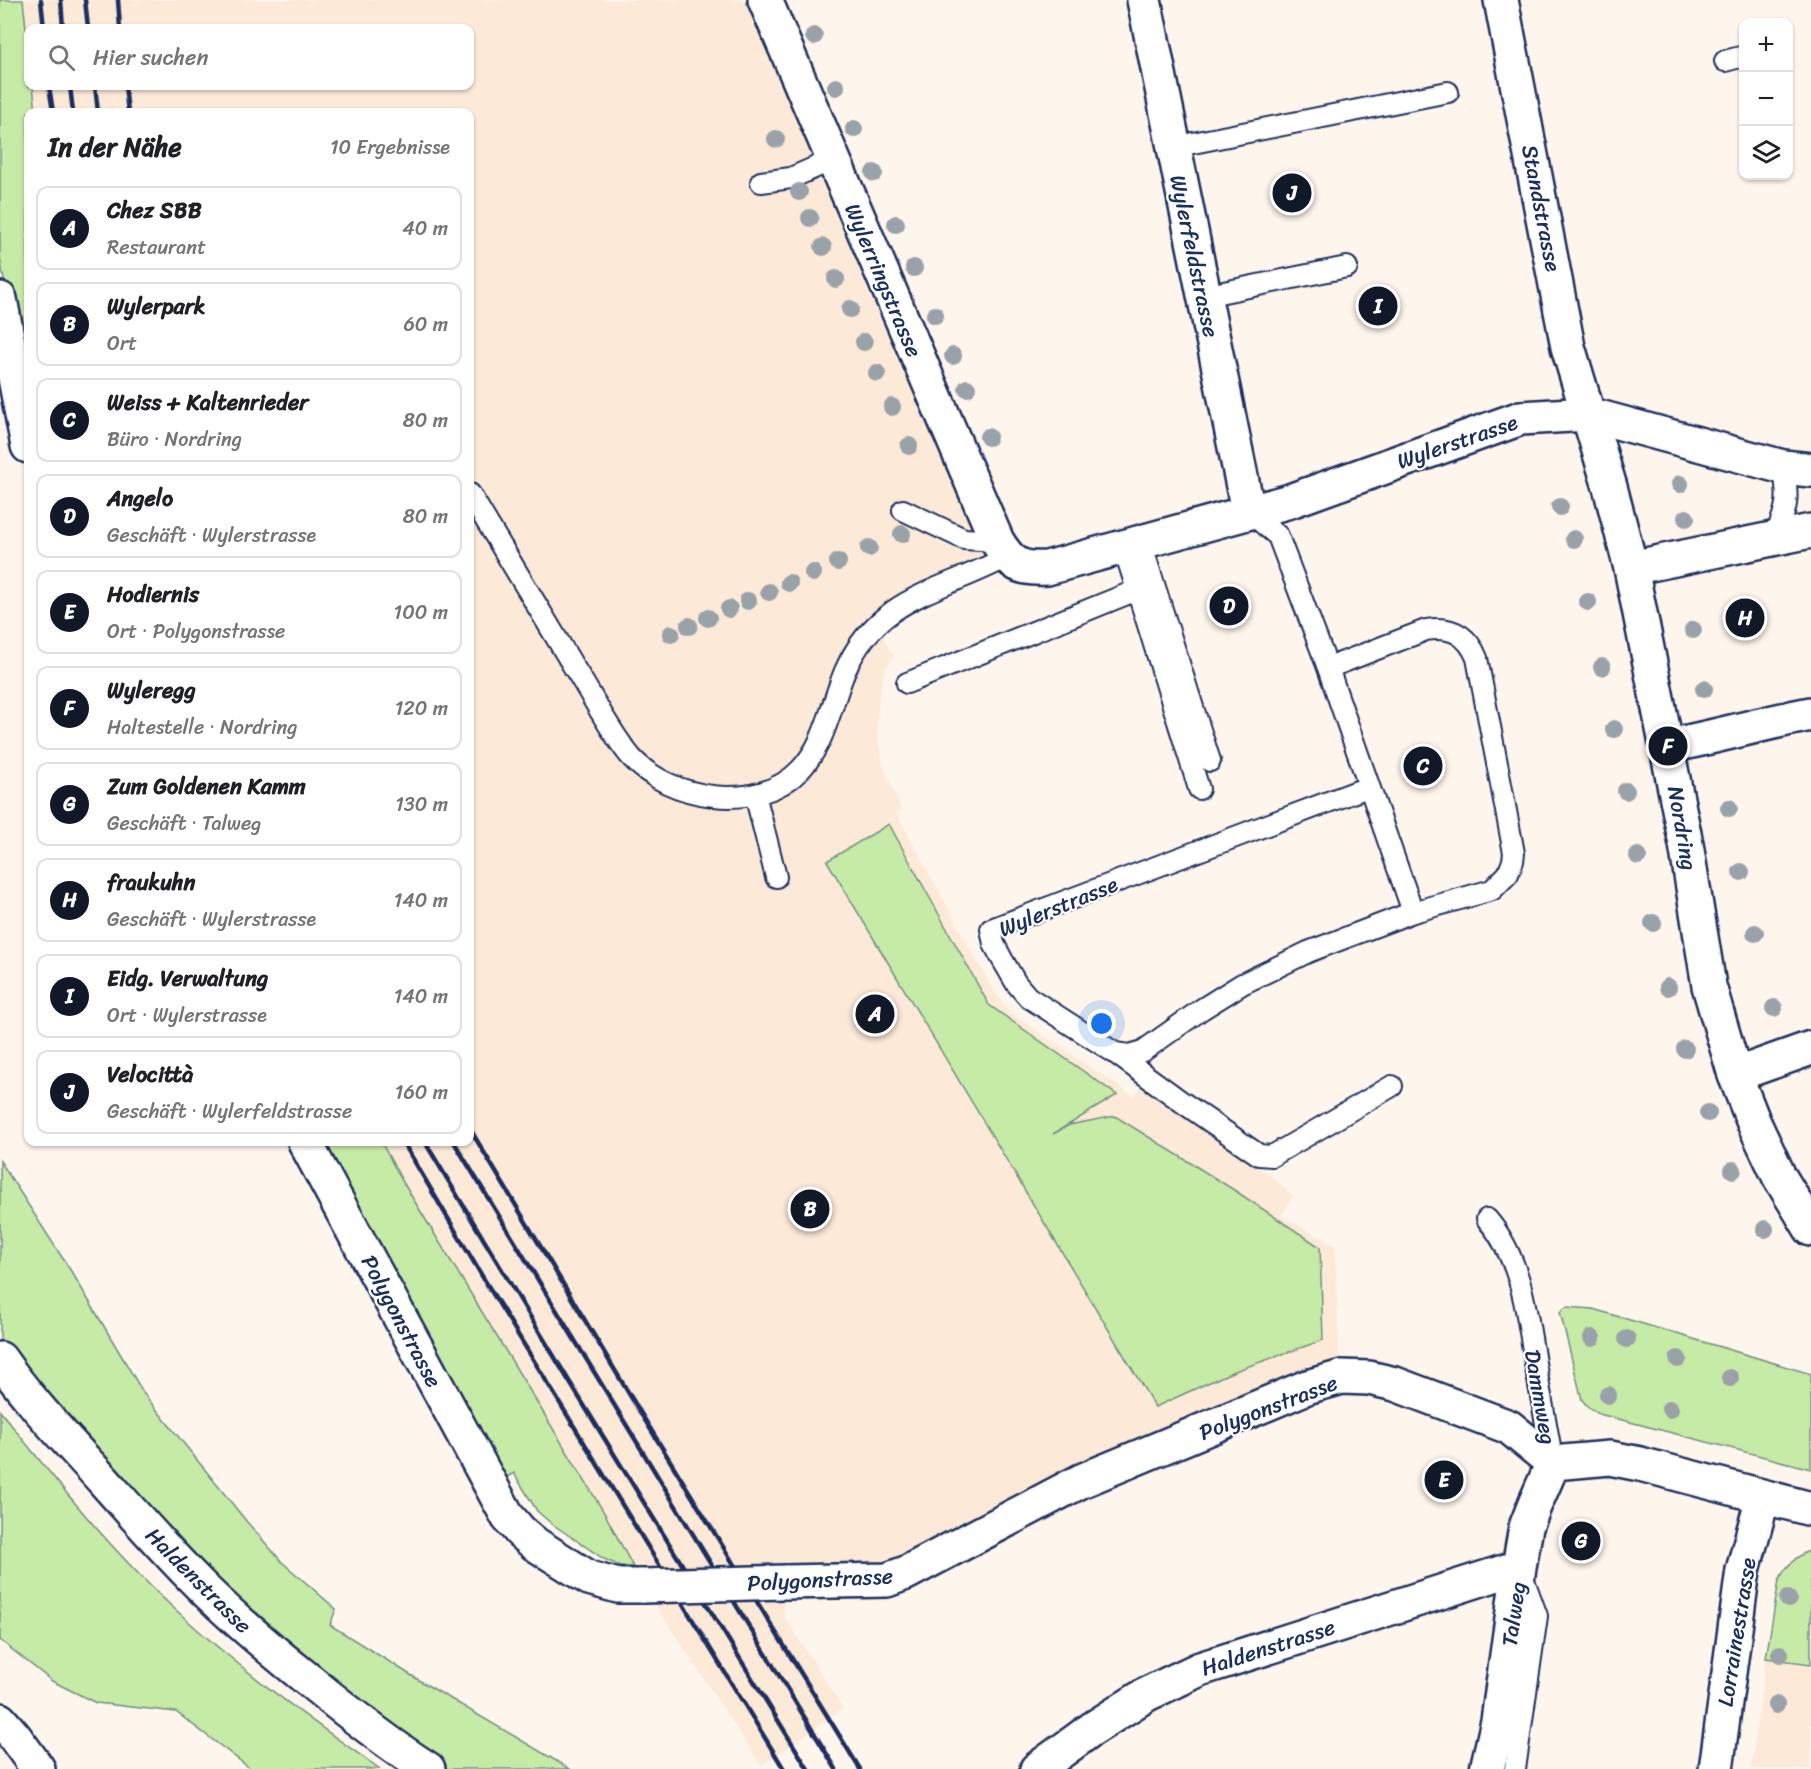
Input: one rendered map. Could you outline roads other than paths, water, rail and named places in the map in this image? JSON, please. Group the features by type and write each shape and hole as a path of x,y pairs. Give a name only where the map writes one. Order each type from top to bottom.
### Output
{"street":[{"name":"Wylerringstrasse","path":"765,0 1002,549"},
{"name":"Wylerfeldstrasse","path":"1144,0 1248,511"},
{"name":"Standstrasse","path":"1501,0 1568,347 1587,414"},
{"path":"0,299 24,426"},
{"name":"Wylerstrasse","path":"1002,549 1019,566 1047,568 1290,501 1521,417 1587,414 1797,468"},
{"name":"Nordring","path":"1587,414 1610,487 1631,568 1668,746 1709,986 1735,1075 1754,1123 1779,1176 1811,1229"},
{"path":"1631,568 1811,531"},
{"path":"1668,746 1811,714"},
{"path":"1735,1075 1811,1048"},
{"name":"Polygonstrasse","path":"307,1146 508,1517 520,1532 535,1544 589,1578 618,1586 887,1580 906,1573 1081,1482 1307,1387 1342,1377 1369,1378 1395,1384 1483,1416 1509,1427 1553,1463"},
{"name":"Haldenstrasse","path":"0,1359 12,1377 64,1437 208,1593 268,1647 334,1701 400,1752 428,1769"},
{"name":"Dammweg","path":"1553,1463 1610,1458 1811,1509"},
{"name":"Talweg","path":"1487,1769 1498,1722 1519,1567 1527,1527 1553,1463"},
{"name":"Lorrainestrasse","path":"1716,1769 1743,1570 1763,1497"},
{"name":"Haldenstrasse","path":"1037,1769 1092,1729 1147,1694 1200,1669 1519,1567"},
{"path":"0,1720 38,1769"}],"lane":[{"path":"1173,147 1448,92"},
{"path":"761,182 791,178 832,159"},
{"path":"1204,296 1347,267"},
{"path":"1774,539 1783,518 1797,468"},
{"path":"474,501 632,757 652,774 680,788 715,796 755,794 778,786 795,775 806,764 822,735 850,660 858,645 877,623 914,598 985,569 1002,549 964,539 903,510"},
{"path":"1248,511 1278,536 1328,668 1413,912"},
{"path":"1133,545 1137,590 1199,789"},
{"path":"1133,545 1210,761"},
{"path":"906,684 1137,590"},
{"path":"1115,1053 1129,1055 1143,1051 1202,1009 1273,968 1413,912 1492,890 1508,874 1513,861 1513,844 1477,658 1466,640 1444,629 1426,630 1328,668"},
{"name":"Wylerstrasse","path":"1115,1053 1028,997 1016,983 1002,959 994,944 991,929 1368,787"},
{"path":"755,794 776,877"},
{"path":"1115,1053 1259,1155 1272,1156 1392,1086"},
{"name":"Dammweg","path":"1487,1219 1498,1231 1504,1243 1524,1297 1553,1463"},
{"path":"1515,1769 1537,1616 1519,1567"}],"railway":[{"path":"41,0 44,24"},
{"path":"61,0 63,24"},
{"path":"85,0 88,24"},
{"path":"118,0 120,24"},
{"path":"50,90 52,108"},
{"path":"70,90 73,108"},
{"path":"95,90 98,108"},
{"path":"125,90 128,108"},
{"path":"474,1136 640,1412 860,1769"},
{"path":"405,1146 482,1276 784,1769"},
{"path":"427,1146 808,1769"},
{"path":"456,1146 836,1769"}],"place":[{"name":"Velocittà","path":"1292,193"},
{"name":"Eidg. Verwaltung","path":"1378,306"},
{"name":"Angelo","path":"1229,606"},
{"name":"fraukuhn","path":"1745,618"},
{"name":"Wyleregg","path":"1668,746"},
{"name":"Weiss + Kaltenrieder","path":"1423,766"},
{"name":"Chez SBB","path":"875,1014"},
{"name":"Wylerpark","path":"810,1209"},
{"name":"Hodiernis","path":"1444,1480"},
{"name":"Zum Goldenen Kamm","path":"1581,1541"}]}
